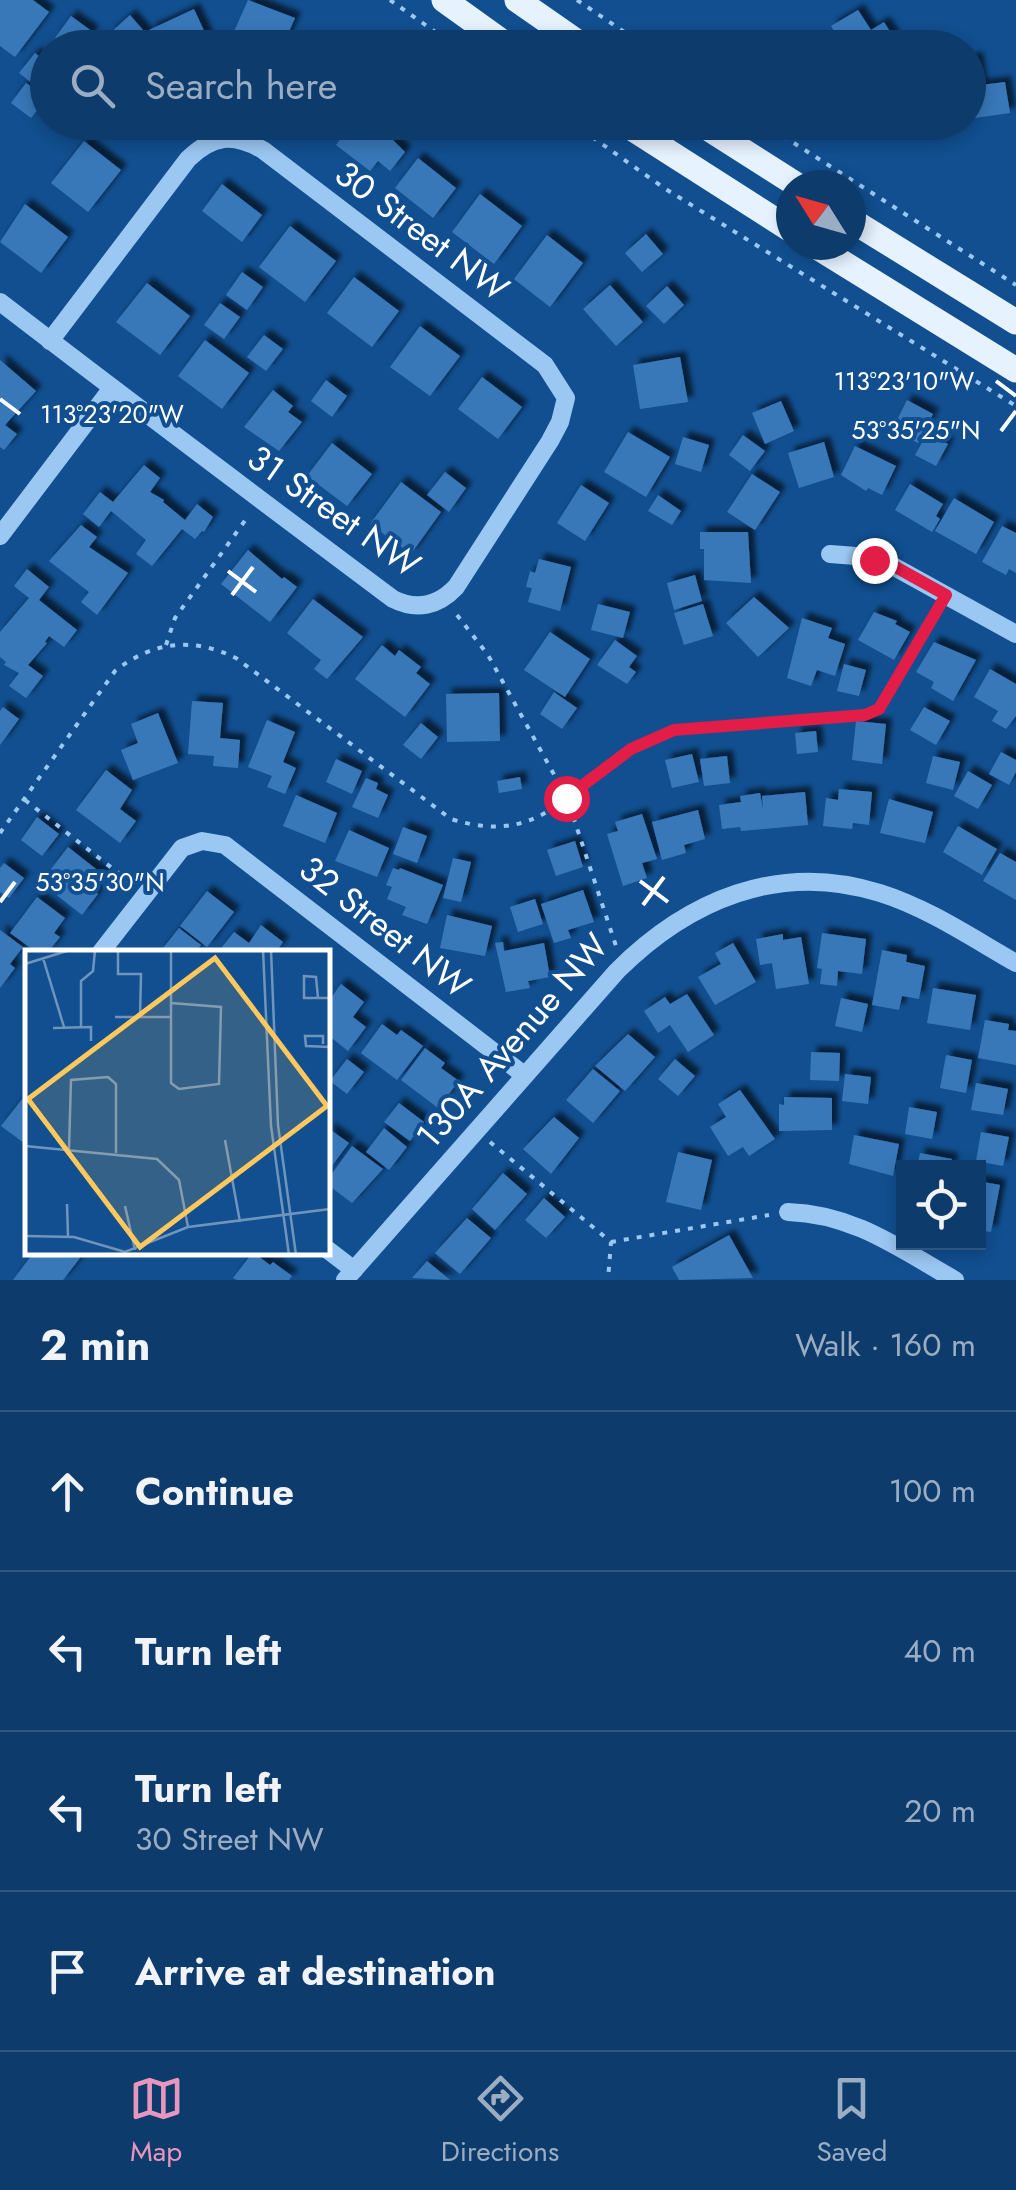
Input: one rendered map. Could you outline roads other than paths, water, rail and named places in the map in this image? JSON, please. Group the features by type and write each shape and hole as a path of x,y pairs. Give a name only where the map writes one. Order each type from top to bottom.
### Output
{"main road":[{"path":"444,0 486,30"},
{"path":"517,0 560,30"},
{"path":"650,140 776,220"},
{"path":"726,140 776,172"},
{"path":"866,229 1016,322"},
{"path":"838,260 1016,370"}],"street":[{"name":"30 Street NW","path":"50,341 188,159 217,140"},
{"name":"30 Street NW","path":"239,140 263,150 545,365 566,398 550,441 456,588 444,599"},
{"name":"31 Street NW","path":"0,302 393,599 419,606 444,599"},
{"path":"4,523 112,388"},
{"path":"830,554 892,565 1016,634"},
{"name":"32 Street NW","path":"102,950 182,848 202,841 226,846 524,1075"},
{"name":"130A Avenue NW","path":"350,1275 639,947 688,914 758,887 824,883 879,892 924,911 1016,963"},
{"path":"788,1212 830,1215 854,1224 955,1280"},
{"path":"330,1252 350,1275"}]}
